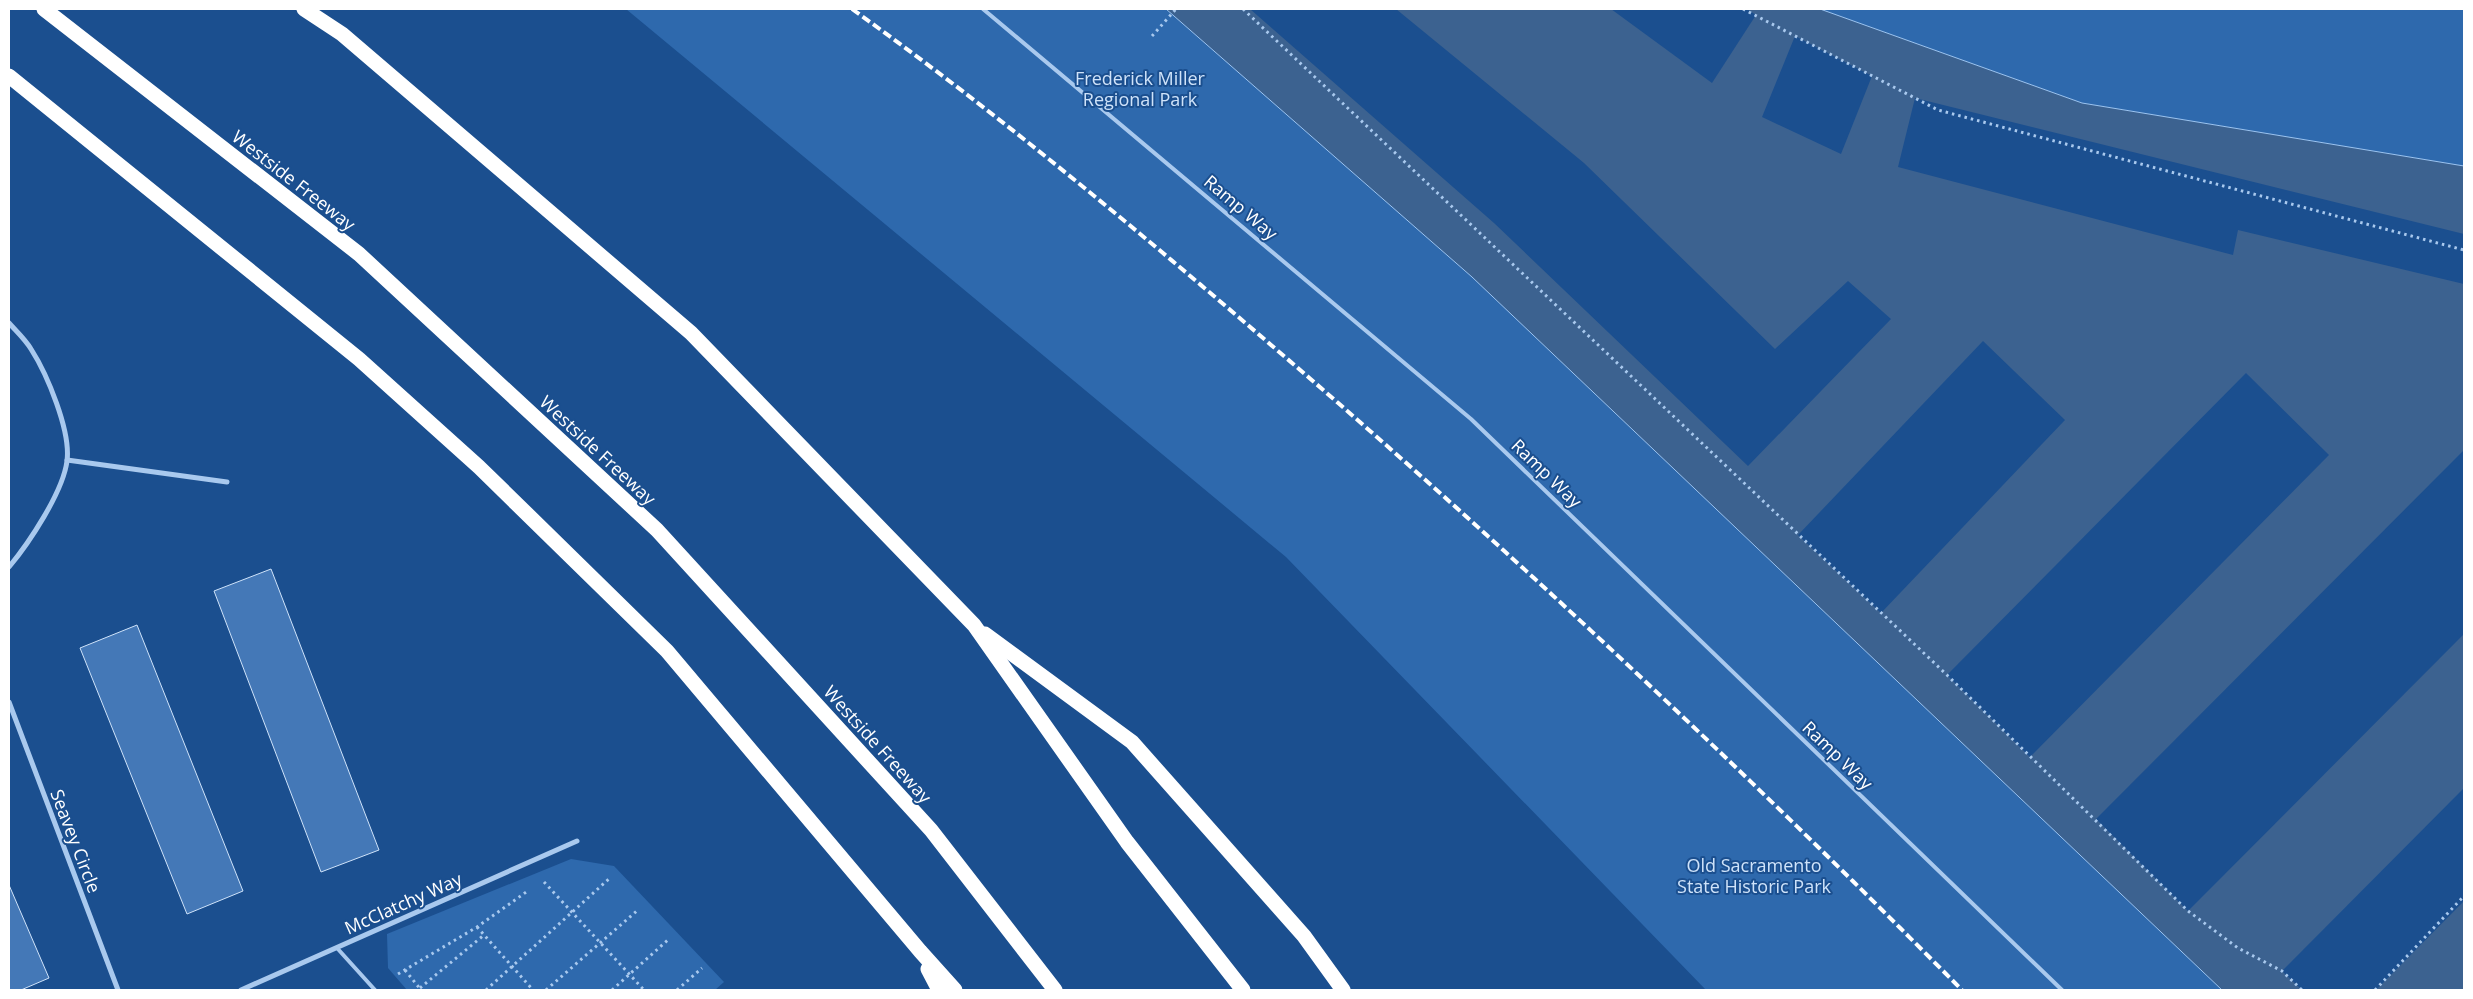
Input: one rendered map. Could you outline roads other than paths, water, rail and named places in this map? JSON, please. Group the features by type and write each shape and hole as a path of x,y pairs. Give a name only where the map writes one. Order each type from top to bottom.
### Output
{"highway":[{"name":"Westside Freeway","path":"44,9 359,254 657,530 931,830 1054,990"},
{"path":"304,9 342,34 691,333 974,625 1127,842 1243,990"},
{"path":"9,76 359,359 479,467 667,651 920,952 955,990"},
{"path":"974,625 1132,742 1304,936 1343,990"},
{"path":"920,952 939,990"}],"street":[{"path":"9,323 30,347 47,377 63,426 67,460 41,523 9,567"},
{"path":"67,460 227,482"},
{"name":"Seavey Circle","path":"9,702 118,990"},
{"name":"McClatchy Way","path":"241,990 577,841"}],"lane":[{"name":"Ramp Way","path":"983,9 1471,419 2062,990"},
{"path":"337,948 375,990"}],"railway":[{"path":"852,9 967,94 1135,229 1245,322 1469,519 1719,751 1962,990"}],"park label":[{"name":"Frederick Miller Regional Park","path":"1140,88"},
{"name":"Old Sacramento State Historic Park","path":"1754,875"}]}
